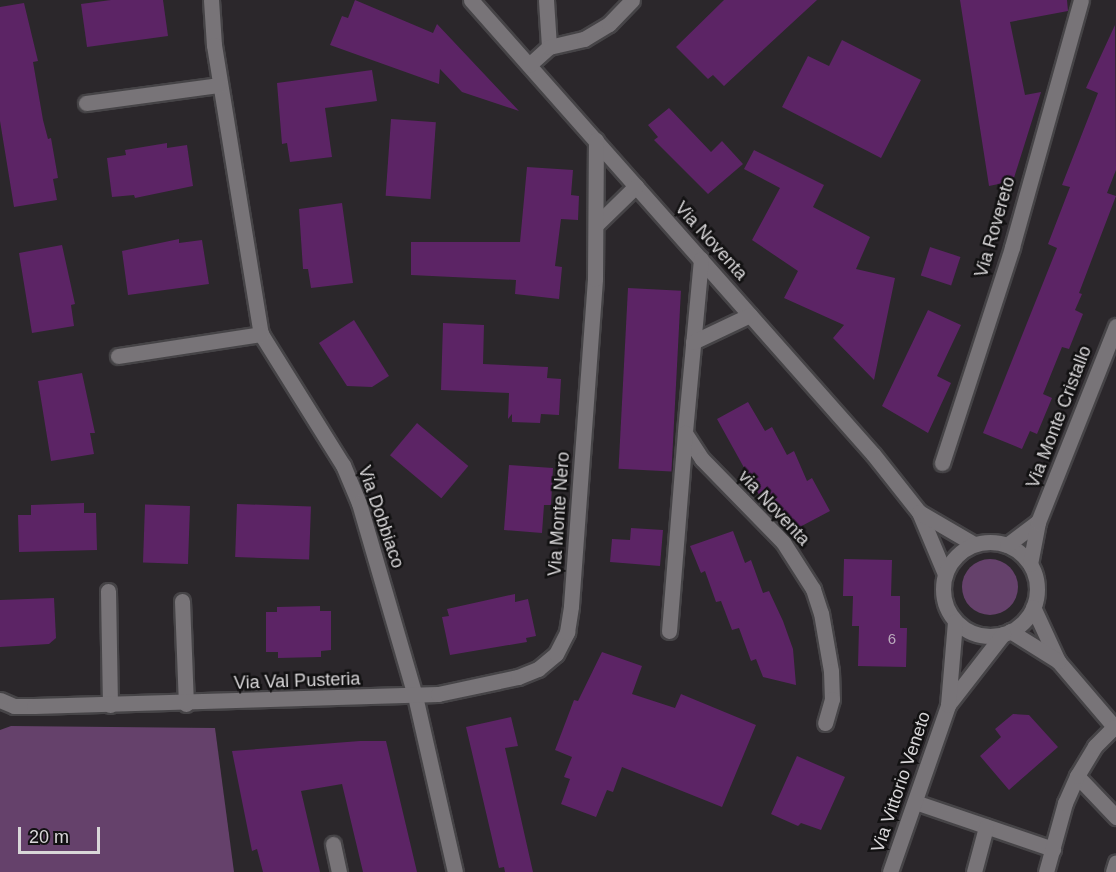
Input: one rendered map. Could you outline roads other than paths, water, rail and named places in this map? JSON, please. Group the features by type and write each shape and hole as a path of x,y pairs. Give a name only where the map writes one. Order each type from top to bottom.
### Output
{"street":[{"name":"Via Dobbiaco","path":"211,0 220,85 261,334 343,465 366,525 415,696"},
{"name":"Via Noventa","path":"471,0 701,259 920,512 974,544"},
{"path":"546,0 549,47"},
{"path":"529,65 549,47 584,39 609,24 632,0"},
{"name":"Via Rovereto","path":"942,463 1012,247 1081,0"},
{"path":"87,103 220,85"},
{"name":"Via Monte Nero","path":"415,696 491,684 538,669 556,654 567,632 590,361 596,225 596,140"},
{"path":"596,225 636,186"},
{"name":"via Noventa","path":"669,631 701,259"},
{"path":"693,342 750,315"},
{"name":"Via Monte Cristallo","path":"1030,564 1038,522 1116,326"},
{"path":"117,356 261,334"},
{"name":"via Noventa","path":"685,433 702,459 783,542 813,589 821,613 831,671 832,699 825,723"},
{"name":"Via Noventa","path":"920,512 945,574"},
{"path":"1007,545 1038,522"},
{"path":"990,542 1007,545 1030,564 1036,583 1033,607 1023,621 1006,632 977,634 955,621 944,599 945,574 956,556 974,544 990,542"},
{"path":"108,591 111,705"},
{"path":"182,601 186,704"},
{"path":"1033,607 1058,661 1115,728 1095,746 1077,776 1046,872"},
{"name":"Via Vittorio Veneto","path":"890,872 948,705 955,621"},
{"path":"1006,632 1058,661"},
{"name":"Via Vittorio Veneto","path":"948,705 1006,632"},
{"path":"415,696 455,872"},
{"name":"Via Val Pusteria","path":"0,700 14,706 186,704 415,696"},
{"path":"1077,776 1116,817"},
{"path":"915,802 1053,849"},
{"path":"974,872 986,827"},
{"path":"333,844 339,872"},
{"path":"1113,872 1116,862"}]}
